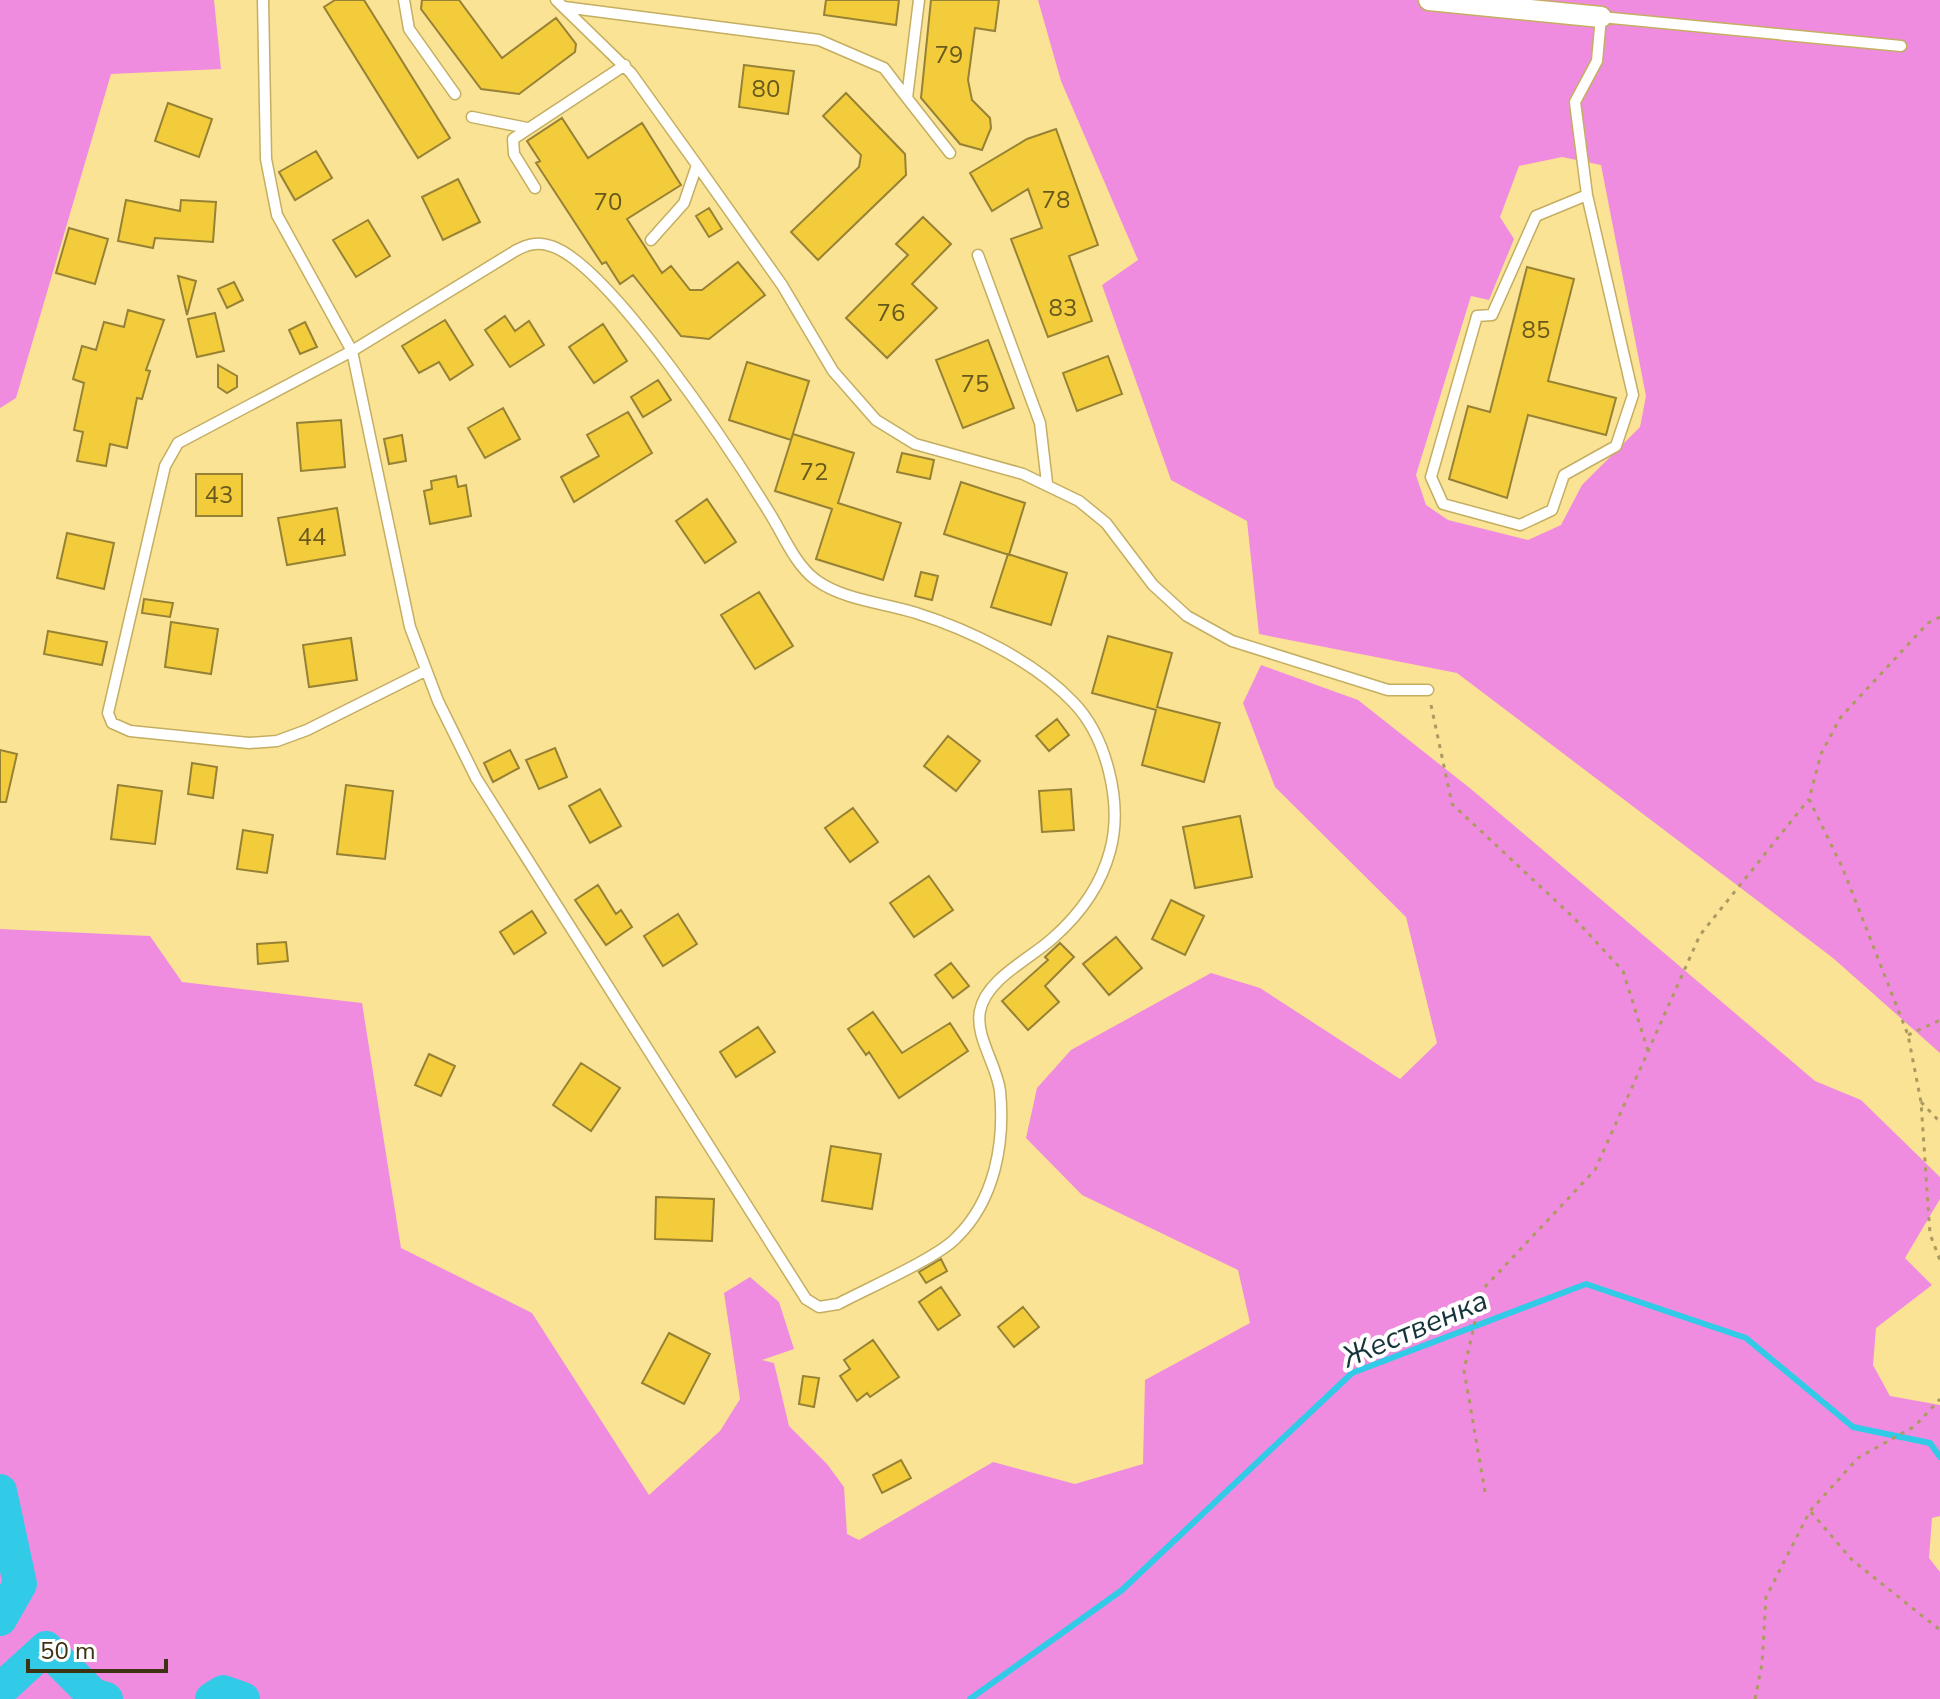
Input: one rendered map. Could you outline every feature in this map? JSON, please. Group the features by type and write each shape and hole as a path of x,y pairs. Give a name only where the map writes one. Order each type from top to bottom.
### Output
{"street":[{"path":"1429,0 1601,17"}],"lane":[{"path":"263,0 269,182 285,235 352,351 405,610 425,671 476,778 806,1299 819,1307 838,1304 954,1241 982,1202 1001,1139 999,1083 982,1035 981,1005 995,986 1077,914 1100,878 1110,851 1114,829 1111,785 1087,719 1050,682 990,645 935,620 836,590 816,580 800,563 753,486 629,313 561,250 548,244 525,246 352,351 178,443 170,452 109,719 117,728 130,731 249,743 277,741 307,730 425,671"},
{"path":"404,0 409,29 455,94"},
{"path":"907,98 919,0"},
{"path":"560,3 819,40 858,54 884,68 950,153"},
{"path":"560,3 625,65 782,285 833,371 876,420 936,452 994,465 1047,483 1099,516 1153,585 1208,629 1232,641 1388,690 1428,690"},
{"path":"1587,195 1536,216 1492,315 1477,316 1431,477 1443,504 1520,525 1552,510 1564,475 1616,446 1633,395 1587,195 1575,102 1597,61 1601,17 1901,46"},
{"path":"535,188 512,146 518,133 625,65"},
{"path":"472,117 527,128"},
{"path":"651,240 684,203 697,165"},
{"path":"978,255 1040,423 1047,483"}],"path":[{"path":"1485,1492 1464,1370 1482,1290 1595,1170 1700,935 1809,799 1821,754 1840,718 1928,623 1940,617"},
{"path":"1428,690 1452,804 1574,918 1623,971 1648,1051"},
{"path":"1809,799 1843,869 1908,1035 1921,1102 1930,1234 1940,1260"},
{"path":"1908,1035 1940,1020"},
{"path":"1921,1102 1940,1122"},
{"path":"1755,1699 1762,1664 1766,1597 1810,1511 1858,1458 1915,1426 1940,1399"},
{"path":"1810,1511 1852,1560 1940,1630"}],"shaded area":[{"path":"0,0 214,0 221,69 111,74 16,398 0,408"},
{"path":"1038,0 1940,0 1940,1053 1833,958 1457,673 1259,634 1247,521 1171,480 1102,285 1138,260 1061,81","holes":["1562,157 1601,165 1646,396 1640,427 1582,485 1561,525 1528,540 1448,520 1426,505 1416,475 1471,296 1489,300 1514,239 1500,217 1519,166"]},
{"path":"1261,665 1358,700 1471,789 1815,1081 1861,1100 1940,1177 1940,1199 1905,1258 1932,1285 1876,1328 1873,1365 1890,1396 1940,1405 1940,1516 1932,1518 1929,1558 1940,1572 1940,1699 0,1699 0,929 150,936 182,982 362,1003 401,1248 532,1313 649,1495 720,1431 740,1399 724,1293 750,1277 779,1302 794,1349 762,1360 774,1363 789,1426 827,1464 844,1487 847,1534 859,1540 993,1462 1075,1484 1143,1464 1145,1380 1250,1323 1238,1270 1082,1195 1026,1138 1037,1088 1071,1050 1211,973 1260,988 1400,1079 1437,1043 1406,917 1275,787 1243,703"}],"building":[{"path":"335,0 364,0 450,138 418,158 324,7"},
{"path":"422,0 459,0 502,58 556,18 576,44 575,52 519,94 481,89 421,9"},
{"path":"826,0 899,0 896,25 824,15"},
{"path":"931,0 999,0 995,31 975,28 968,80 972,100 990,118 991,128 982,150 960,144 921,98"},
{"path":"744,65 794,71 788,114 739,107"},
{"path":"846,93 905,154 906,175 818,260 791,232 859,167 861,155 823,116"},
{"path":"168,103 212,119 199,157 155,141"},
{"path":"562,118 588,158 642,123 681,185 627,219 662,273 671,266 690,290 702,290 738,262 765,295 709,339 681,336 633,275 620,284 606,262 602,264 536,163 540,161 527,141"},
{"path":"1056,129 1098,245 1069,256 1092,321 1048,337 1011,239 1042,228 1028,189 992,211 970,173 1027,139"},
{"path":"316,151 332,178 295,200 279,172"},
{"path":"458,179 480,222 443,240 422,197"},
{"path":"126,200 180,211 181,200 216,202 213,242 155,238 153,248 118,241"},
{"path":"709,208 722,229 709,237 696,216"},
{"path":"923,217 951,244 912,284 937,308 887,358 846,318 908,255 896,244"},
{"path":"368,220 390,256 356,277 333,240"},
{"path":"69,228 108,239 95,284 56,273"},
{"path":"1527,267 1574,279 1548,381 1616,398 1606,435 1528,415 1507,498 1449,479 1468,406 1490,412"},
{"path":"178,276 196,281 187,315"},
{"path":"234,282 243,300 227,308 218,289"},
{"path":"128,310 164,320 146,370 150,371 142,399 137,398 127,448 110,444 106,466 77,461 83,432 74,430 84,383 73,379 82,346 96,350 104,322 124,327"},
{"path":"215,313 224,351 197,357 188,319"},
{"path":"505,316 515,331 529,321 544,345 510,367 485,330"},
{"path":"445,320 473,365 450,380 439,362 419,373 402,346"},
{"path":"305,322 317,347 300,354 289,330"},
{"path":"603,324 627,361 594,383 569,347"},
{"path":"988,340 1014,408 963,428 936,360"},
{"path":"1108,356 1122,394 1077,411 1063,373"},
{"path":"747,362 809,381 791,440 729,420"},
{"path":"218,365 237,376 237,387 227,393 218,387"},
{"path":"658,380 671,400 643,417 631,397"},
{"path":"503,408 520,439 485,458 468,428"},
{"path":"628,412 652,453 574,502 561,477 599,456 587,435"},
{"path":"341,420 345,467 301,471 297,423"},
{"path":"793,434 854,453 838,503 901,523 883,580 816,559 832,509 775,491"},
{"path":"402,435 406,461 389,464 384,439"},
{"path":"902,453 934,460 930,479 897,472"},
{"path":"196,474 242,474 242,516 196,516"},
{"path":"456,476 458,487 466,485 471,516 430,524 424,491 432,489 431,481"},
{"path":"961,482 1025,503 1009,555 944,534"},
{"path":"707,499 736,542 705,563 676,521"},
{"path":"337,508 345,555 287,565 278,518"},
{"path":"67,533 114,543 104,589 57,578"},
{"path":"1008,554 1067,573 1051,625 991,607"},
{"path":"921,572 938,576 932,600 915,596"},
{"path":"759,592 793,646 755,669 721,615"},
{"path":"144,599 173,603 170,617 142,613"},
{"path":"171,622 218,629 211,674 165,667"},
{"path":"48,631 107,642 102,665 44,654"},
{"path":"1108,636 1172,653 1157,707 1220,723 1204,782 1142,765 1156,710 1092,693"},
{"path":"351,638 357,680 309,687 303,645"},
{"path":"1057,719 1069,735 1049,751 1036,736"},
{"path":"948,736 980,761 956,791 924,766"},
{"path":"555,748 567,777 539,789 526,760"},
{"path":"0,750 17,754 6,802 0,802"},
{"path":"510,750 519,768 493,782 484,763"},
{"path":"192,763 217,767 213,798 188,794"},
{"path":"118,785 162,791 155,844 111,839"},
{"path":"346,785 393,791 385,859 337,854"},
{"path":"600,789 621,826 590,843 569,806"},
{"path":"1071,789 1074,830 1042,832 1039,791"},
{"path":"853,808 878,842 850,862 825,828"},
{"path":"1240,816 1252,877 1195,888 1183,827"},
{"path":"243,830 273,835 267,873 237,869"},
{"path":"929,876 953,910 914,937 890,903"},
{"path":"598,885 616,914 621,910 632,927 606,945 575,900"},
{"path":"1171,900 1204,916 1185,955 1152,939"},
{"path":"532,911 546,933 514,954 500,932"},
{"path":"678,914 697,944 663,966 644,936"},
{"path":"1116,937 1142,968 1109,995 1083,964"},
{"path":"286,942 288,961 258,964 257,944"},
{"path":"1060,943 1074,957 1045,986 1059,1002 1028,1030 1002,1001 1048,960 1045,957"},
{"path":"951,963 969,986 953,998 935,975"},
{"path":"873,1012 902,1053 950,1023 968,1051 899,1098 869,1052 866,1055 848,1029"},
{"path":"758,1027 775,1052 736,1077 720,1052"},
{"path":"429,1054 455,1066 441,1096 415,1085"},
{"path":"581,1063 620,1088 591,1131 553,1105"},
{"path":"831,1146 881,1154 872,1209 822,1201"},
{"path":"656,1197 714,1199 712,1241 655,1239"},
{"path":"941,1259 947,1271 926,1283 919,1272"},
{"path":"941,1287 960,1315 938,1330 919,1302"},
{"path":"1023,1307 1039,1327 1014,1347 998,1327"},
{"path":"669,1333 710,1354 684,1404 642,1383"},
{"path":"873,1340 899,1377 870,1397 867,1393 857,1401 840,1376 850,1369 844,1360"},
{"path":"803,1376 819,1378 814,1407 799,1404"},
{"path":"901,1460 911,1478 882,1493 873,1475"}],"waterway":[{"name":"Жественка","path":"970,1699 1122,1590 1352,1373 1586,1284 1746,1338 1853,1427 1930,1443 1940,1457"},
{"path":"0,1491 20,1584 0,1619"},
{"path":"0,1690 46,1648 93,1695 106,1699"},
{"path":"212,1699 223,1692 243,1699"}]}
